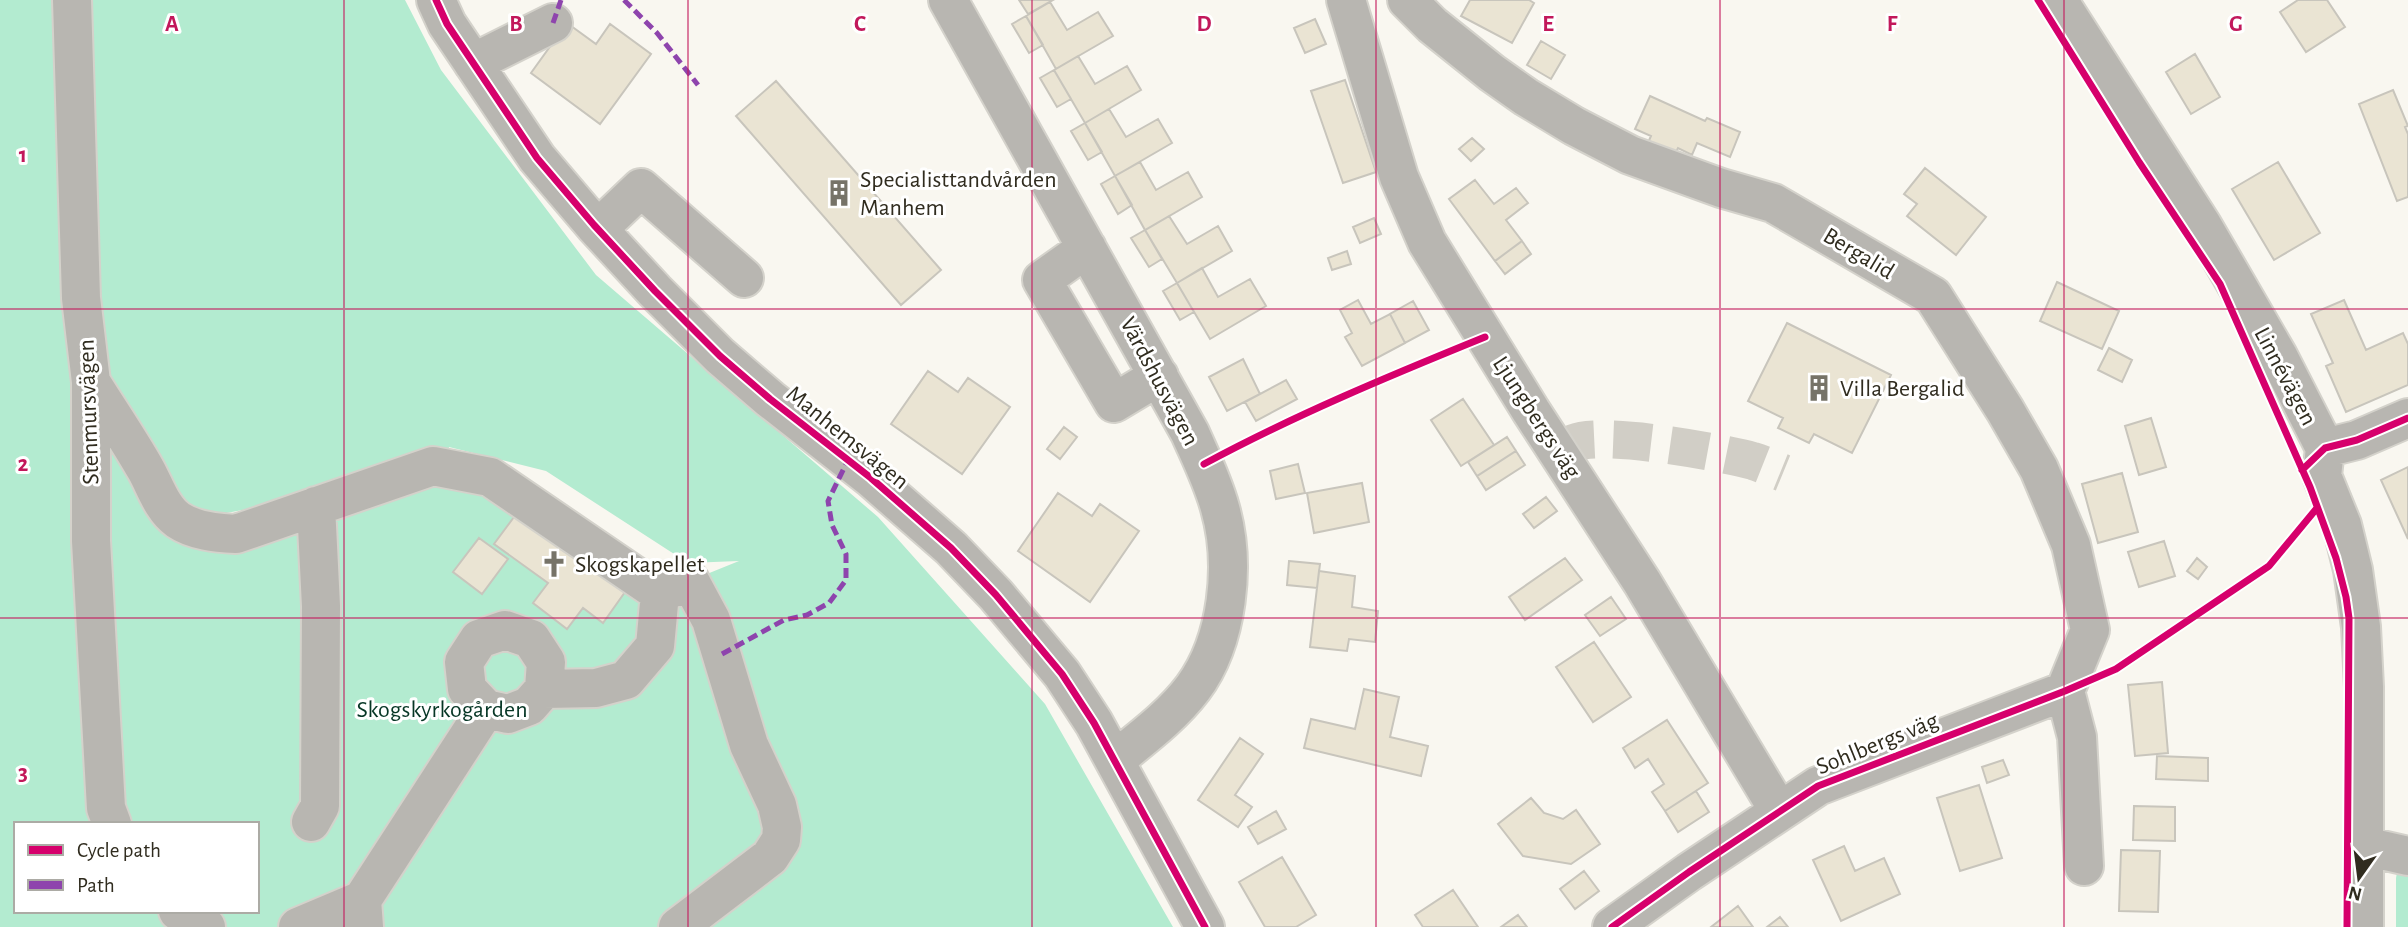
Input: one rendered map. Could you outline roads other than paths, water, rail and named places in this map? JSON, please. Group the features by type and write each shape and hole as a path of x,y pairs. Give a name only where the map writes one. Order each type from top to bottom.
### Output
{"street":[{"name":"Stenmursvägen","path":"72,0 81,298 91,382 91,541 106,808 110,822"},
{"name":"Manhemsvägen","path":"436,0 447,24 537,158 598,229 720,356 871,478 951,548 996,595 1062,674 1115,760 1205,927"},
{"name":"Värdshusvägen","path":"948,0 1190,433 1220,508 1226,543 1227,591 1221,630 1192,690 1160,723 1115,760"},
{"name":"Ljungbergs väg","path":"1346,0 1399,177 1427,242 1531,411 1614,536 1779,811"},
{"name":"Bergalid","path":"1407,0 1432,25 1492,73 1574,126 1630,155 1721,188 1773,203 1933,296 2039,469 2071,545 2090,630 2066,691"},
{"name":"Linnévägen","path":"2058,0 2202,225 2278,356 2325,448 2322,476 2342,525 2353,570 2361,627 2364,687 2364,927"},
{"path":"473,63 553,23"},
{"path":"598,229 641,188 744,278"},
{"path":"1087,248 1042,279 1114,403 1159,376"},
{"path":"91,382 146,470 158,496 178,520 209,532 236,534 433,466 490,477 660,593"},
{"path":"2325,448 2357,440 2408,418"},
{"path":"311,822 320,806 321,606 316,506"},
{"path":"660,593 690,581 711,620 749,745 777,805 782,827 781,840 770,857 678,927"},
{"path":"544,689 596,688 626,680 655,646 660,593"},
{"path":"505,630 531,639 546,662 544,689 529,706 508,714 486,709 467,689 464,662 479,639 505,630"},
{"path":"2066,691 2077,737 2084,866"},
{"name":"Sohlbergs väg","path":"1612,927 1818,786 2066,691"},
{"path":"298,927 363,914 486,709"},
{"path":"2364,846 2408,856"},
{"path":"182,913 206,927"}],"tunnel":[{"path":"1560,453 1574,443 1589,440 1635,441 1737,457 1783,473"}],"place":[{"name":"Specialisttandvården Manhem","path":"839,193"},
{"name":"Villa Bergalid","path":"1819,388"},
{"name":"Skogskapellet","path":"554,564"}],"park label":[{"name":"Skogskyrkogården","path":"442,709"}]}
